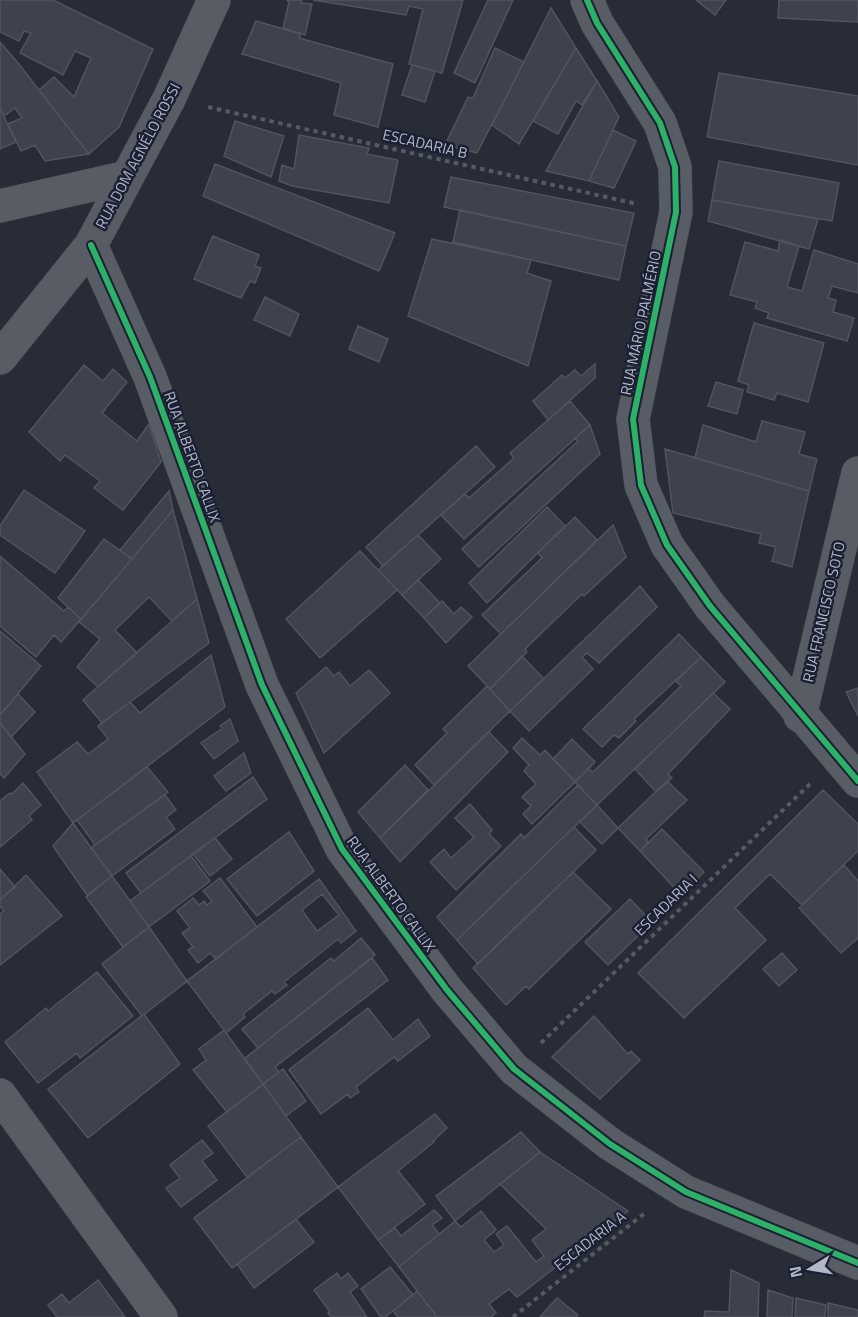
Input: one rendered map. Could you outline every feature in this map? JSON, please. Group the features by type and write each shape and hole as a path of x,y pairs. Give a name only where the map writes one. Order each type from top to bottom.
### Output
{"street":[{"name":"RUA DOM AGNÉLO ROSSI","path":"0,358 91,245 169,99 214,0"},
{"name":"RUA MÁRIO PALMÉRIO","path":"587,0 597,23 660,123 675,166 676,212 633,419 641,485 667,545 710,606 848,771"},
{"path":"0,206 127,177"},
{"name":"RUA ALBERTO CALLIX","path":"91,245 150,377 262,685 342,849 447,990 514,1070 610,1144 686,1192 858,1263"},
{"name":"RUA FRANCISCO SOTO","path":"800,716 858,473"},
{"path":"0,1095 161,1317"}],"building":[{"path":"0,0 53,0 153,49 119,127 89,154 39,90 54,77 74,97 91,58 75,51 63,75 20,53 31,33 24,31 19,41 0,32"},
{"path":"287,0 302,0 301,3 312,4 305,35 283,28 289,2"},
{"path":"313,0 463,0 442,73 409,64 423,9 409,6 406,15"},
{"path":"488,0 513,0 475,83 454,73"},
{"path":"696,0 726,0 715,15"},
{"path":"779,0 858,0 858,22 778,18"},
{"path":"551,8 576,48 519,144 492,125"},
{"path":"256,21 301,34 299,38 393,64 378,127 334,115 341,83 242,54"},
{"path":"0,42 89,154 45,161 35,145 21,151 8,124 22,118 15,108 4,116 0,108"},
{"path":"495,48 524,62 477,153 445,145 468,97 473,98"},
{"path":"576,48 597,81 582,105 576,101 558,134 533,121"},
{"path":"412,65 435,71 425,102 402,95"},
{"path":"719,73 858,96 858,165 707,137"},
{"path":"597,81 619,117 589,181 546,171"},
{"path":"0,108 16,142 0,149"},
{"path":"235,121 284,136 271,177 224,156"},
{"path":"613,130 636,141 614,188 589,181"},
{"path":"299,135 369,148 367,154 398,160 389,203 292,186 279,181 282,165 294,169"},
{"path":"719,161 839,183 832,221 712,200"},
{"path":"215,164 395,233 379,271 203,196"},
{"path":"451,177 634,213 626,246 444,207"},
{"path":"712,200 818,219 809,249 708,221"},
{"path":"460,210 626,246 619,280 453,242"},
{"path":"213,236 259,255 255,266 261,268 255,283 250,281 241,298 194,279"},
{"path":"432,239 531,260 527,273 551,281 528,366 408,316"},
{"path":"780,240 799,246 787,287 802,291 814,250 858,264 858,293 832,286 828,298 836,300 833,312 854,318 847,341 767,318 769,313 755,308 757,302 730,295 745,242 778,251"},
{"path":"265,297 299,314 290,336 254,320"},
{"path":"754,323 824,343 808,402 777,393 774,400 747,392 749,385 738,381"},
{"path":"358,326 388,339 379,362 349,349"},
{"path":"595,364 595,378 548,420 533,401 562,375 565,378 575,370 581,376"},
{"path":"84,365 103,381 113,369 127,382 102,413 137,441 149,424 161,462 123,510 94,488 100,481 65,455 60,461 29,432"},
{"path":"716,382 743,390 737,414 708,406"},
{"path":"570,401 590,425 464,539 441,515 465,494 469,498 514,458 510,453"},
{"path":"762,421 805,432 799,454 817,459 809,491 695,458 703,425 756,442"},
{"path":"590,425 600,454 479,567 462,549 578,441 575,438"},
{"path":"476,446 495,467 383,566 366,547"},
{"path":"665,449 809,491 792,567 772,561 776,547 759,543 761,534 673,513"},
{"path":"24,490 85,531 55,573 0,535 0,526"},
{"path":"169,491 173,510 132,559 120,550"},
{"path":"547,507 565,526 487,603 469,583"},
{"path":"173,510 197,599 172,621 149,597 115,630 137,653 98,687 77,667 100,639 79,622"},
{"path":"575,517 597,540 501,634 482,615 542,558 538,553"},
{"path":"613,525 626,557 584,596 582,594 525,649 527,652 490,689 468,666"},
{"path":"418,535 441,559 402,595 378,570"},
{"path":"104,539 132,559 81,619 58,598"},
{"path":"360,551 397,590 320,658 286,619"},
{"path":"0,556 64,611 68,607 81,619 61,642 54,635 36,657 0,626"},
{"path":"418,580 440,603 424,618 402,595"},
{"path":"640,586 657,607 599,663 587,653 582,657 593,669 529,731 510,711"},
{"path":"197,599 209,643 102,723 83,700"},
{"path":"442,601 454,614 461,607 472,617 446,643 424,618"},
{"path":"0,631 41,666 1,714 0,713"},
{"path":"679,634 701,657 634,719 636,721 619,738 614,735 602,747 583,729"},
{"path":"211,655 225,707 73,823 37,772 77,742 88,754 108,739 98,726 130,702 140,713"},
{"path":"522,656 544,679 510,711 490,689"},
{"path":"701,657 725,682 597,805 575,782 588,769 593,772 681,686 676,681"},
{"path":"326,667 334,676 339,672 350,686 369,670 390,693 324,753 296,693"},
{"path":"487,686 510,711 434,785 415,765 447,733 443,729"},
{"path":"858,688 858,716 846,692"},
{"path":"713,693 730,709 668,774 672,778 656,792 635,769"},
{"path":"18,694 35,712 11,737 0,723 0,715"},
{"path":"230,719 238,741 214,759 201,743 223,728 220,726"},
{"path":"0,723 25,754 4,778 0,774"},
{"path":"489,732 508,752 400,862 380,838"},
{"path":"522,738 540,755 545,750 575,782 532,824 523,814 531,806 522,797 536,784 524,771 529,765 513,748"},
{"path":"572,739 595,762 575,782 553,759"},
{"path":"244,753 251,773 226,791 214,776"},
{"path":"405,765 428,790 380,838 358,812"},
{"path":"147,767 168,792 95,845 77,820"},
{"path":"253,777 267,799 141,893 126,873"},
{"path":"667,781 687,800 646,839 648,842 640,851 618,828"},
{"path":"23,783 41,805 29,816 32,820 0,847 0,801 10,793 12,794"},
{"path":"578,785 597,805 457,940 437,917 521,834 524,838"},
{"path":"823,790 858,824 858,851 802,905 770,874 735,908 766,940 684,1018 638,973"},
{"path":"165,795 176,810 166,817 175,829 112,876 91,848"},
{"path":"470,804 492,830 489,834 501,846 456,890 430,862 444,849 451,858 474,837 455,818"},
{"path":"597,805 618,828 602,844 580,822"},
{"path":"73,823 112,876 87,895 53,846"},
{"path":"574,827 596,850 478,964 457,940"},
{"path":"662,829 704,872 681,895 640,851"},
{"path":"289,832 314,871 257,916 227,879"},
{"path":"215,838 232,859 210,876 193,854"},
{"path":"191,856 210,881 149,927 130,901"},
{"path":"844,865 858,881 858,938 841,953 799,908"},
{"path":"0,869 15,887 0,900"},
{"path":"573,872 611,909 529,989 526,986 506,1005 473,968"},
{"path":"26,875 62,916 0,965 0,914 4,911 0,906 0,900"},
{"path":"112,876 149,927 123,947 86,897"},
{"path":"220,878 257,927 216,959 210,953 198,963 188,950 193,947 182,933 190,928 177,911 193,898 199,905 204,901 207,905 212,901 203,891"},
{"path":"319,879 356,931 341,943 338,939 284,982 287,985 275,994 272,991 243,1014 245,1017 226,1033 187,981","holes":["322,894 339,915 317,931 302,910"]},
{"path":"630,899 652,922 608,965 585,942"},
{"path":"149,927 187,981 142,1016 102,964"},
{"path":"361,938 375,955 258,1048 242,1029 331,958 334,961"},
{"path":"782,953 797,970 779,986 763,969"},
{"path":"372,958 388,980 275,1067 279,1072 263,1084 244,1059"},
{"path":"97,972 133,1016 80,1058 77,1053 38,1083 5,1042 46,1008 48,1011"},
{"path":"368,1008 393,1040 418,1019 430,1036 398,1061 394,1057 356,1087 359,1092 350,1098 348,1094 321,1114 289,1070"},
{"path":"144,1014 180,1064 88,1138 48,1089"},
{"path":"594,1016 628,1054 631,1051 640,1060 600,1099 552,1057"},
{"path":"224,1030 263,1084 227,1112 193,1070 206,1060 199,1049"},
{"path":"283,1069 306,1101 286,1116 263,1084"},
{"path":"263,1084 301,1137 247,1177 208,1126"},
{"path":"435,1114 447,1128 434,1142 398,1171 425,1204 378,1240 338,1187"},
{"path":"521,1132 540,1152 455,1221 436,1196"},
{"path":"301,1137 338,1187 232,1268 194,1218"},
{"path":"202,1140 213,1153 202,1161 217,1180 181,1207 166,1188 180,1178 170,1165"},
{"path":"540,1152 628,1211 517,1297 509,1289 489,1304 496,1313 491,1317 437,1317 399,1267 455,1221 461,1227 481,1211 496,1230 484,1240 494,1252 504,1245 496,1234 507,1226 536,1262 544,1256 532,1240 546,1229 500,1184"},
{"path":"434,1210 442,1218 432,1225 439,1234 399,1267 378,1240 395,1228 401,1236"},
{"path":"296,1219 314,1242 254,1288 237,1264"},
{"path":"390,1267 413,1295 385,1317 381,1317 361,1289"},
{"path":"731,1270 759,1283 758,1317 704,1317 705,1311 729,1312"},
{"path":"337,1273 341,1279 348,1273 358,1286 350,1292 367,1317 331,1317 328,1313 330,1312 314,1290"},
{"path":"98,1280 125,1317 57,1317 48,1305 62,1294 69,1303"},
{"path":"768,1290 793,1298 792,1317 767,1317"},
{"path":"417,1291 437,1317 398,1317 393,1311"},
{"path":"557,1298 578,1315 577,1317 540,1317"},
{"path":"796,1298 826,1305 825,1317 795,1317"},
{"path":"828,1303 858,1310 858,1317 828,1317"}],"cycle path":[{"path":"587,0 597,23 660,123 675,167 676,212 633,419 641,485 667,545 710,606 858,781"},
{"path":"91,245 150,377 262,685 342,849 447,990 514,1069 610,1144 686,1192 858,1263"}]}
